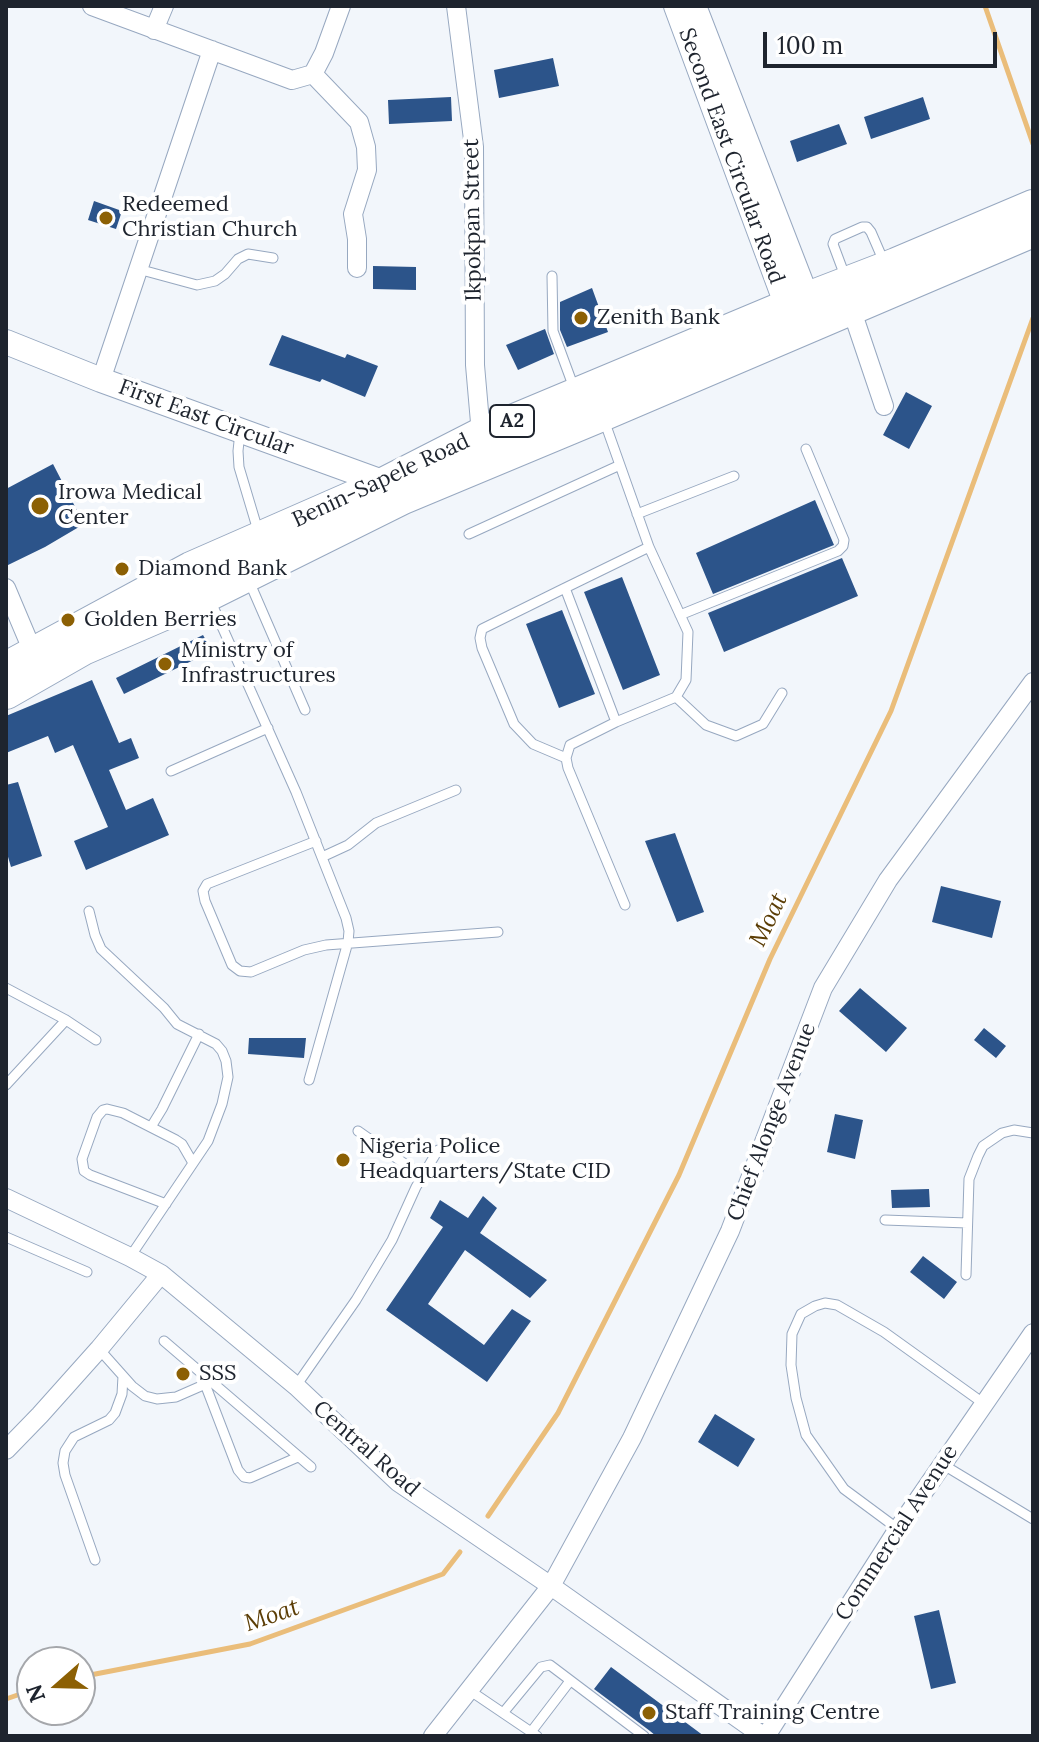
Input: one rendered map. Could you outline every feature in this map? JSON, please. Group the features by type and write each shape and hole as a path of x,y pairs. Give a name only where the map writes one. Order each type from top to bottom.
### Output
{"highway":[{"name":"Benin-Sapele Road","path":"20,660 191,568 260,538 394,490 797,302 850,295 887,268 1033,206"},
{"name":"Benin-Sapele Road","path":"6,693 83,649 247,575 394,490 481,434 589,400 850,295 1033,231"}],"main road":[{"name":"Second East Circular Road","path":"676,6 797,302"},
{"name":"Second East Circular Road","path":"694,6 797,302"},
{"name":"First East Circular","path":"6,342 394,490"}],"street":[{"path":"92,6 292,80 313,74 341,6"},
{"path":"154,30 164,6"},
{"name":"Ikpokpan Street","path":"456,6 474,147 475,365 481,434"},
{"path":"101,380 212,50"},
{"path":"313,74 359,122 366,147 367,170 353,214 357,268"},
{"path":"850,295 884,406"},
{"path":"6,588 20,660"},
{"name":"Chief Alonge Avenue","path":"433,1736 551,1586 632,1438 730,1231 823,988 888,880 1033,682"},
{"name":"Central Road","path":"7,1201 161,1274 296,1386 398,1482 764,1736"},
{"path":"6,1450 99,1349 161,1274"},
{"name":"Commercial Avenue","path":"764,1736 898,1529 1033,1333"}],"lane":[{"path":"850,295 833,244 835,239 867,227 887,268"},
{"path":"138,269 197,285 215,281 238,259 248,254 273,258"},
{"path":"552,276 553,331 620,465 649,547 688,632 686,680 676,697 570,745 566,758 625,905"},
{"path":"241,430 239,467 260,538"},
{"path":"680,615 838,551 843,546 844,540 806,449"},
{"path":"469,534 620,465"},
{"path":"637,514 734,476"},
{"path":"566,758 533,744 514,724 480,638 482,629 649,547"},
{"path":"247,575 305,710"},
{"path":"565,588 616,722"},
{"path":"208,595 316,841 349,931 309,1080"},
{"path":"676,697 706,725 736,736 763,724 782,693"},
{"path":"171,771 268,728"},
{"path":"322,857 348,845 376,823 456,790"},
{"path":"316,841 207,884 203,891 205,901 232,965 240,971 251,972 304,950 348,942 498,932"},
{"path":"89,911 101,949 177,1024 216,1044 226,1061 228,1077 208,1141 130,1257"},
{"path":"6,988 96,1040"},
{"path":"6,1085 66,1020"},
{"path":"151,1127 199,1034"},
{"path":"166,1204 84,1171 82,1164 97,1117 103,1110 114,1110 151,1127 182,1144 193,1163"},
{"path":"966,1275 972,1168 983,1146 1002,1133 1014,1130 1033,1133"},
{"path":"358,1131 422,1176"},
{"path":"296,1386 356,1300 392,1240 405,1208 438,1150"},
{"path":"885,1220 967,1223"},
{"path":"6,1237 87,1272"},
{"path":"898,1529 844,1489 806,1435 791,1365 792,1334 801,1314 825,1303 837,1305 884,1332 983,1403"},
{"path":"164,1341 208,1383 311,1467"},
{"path":"99,1349 145,1396 157,1399 176,1397 208,1383"},
{"path":"95,1560 63,1463 65,1451 74,1437 109,1420 115,1413 122,1394 123,1376"},
{"path":"208,1383 238,1470 244,1477 250,1478 298,1457"},
{"path":"942,1464 1033,1519"},
{"path":"503,1713 541,1667 550,1665 644,1736"},
{"path":"469,1690 534,1734 570,1681"}],"building":[{"path":"553,58 559,86 499,98 494,70"},
{"path":"451,97 452,121 389,124 388,100"},
{"path":"923,97 930,119 871,139 864,117"},
{"path":"839,124 847,144 797,162 790,141"},
{"path":"94,201 122,211 116,229 88,220"},
{"path":"373,266 416,267 416,290 373,289"},
{"name":"Zenith Bank","path":"592,288 608,332 567,347 560,330 560,302"},
{"path":"545,329 554,354 518,370 506,345"},
{"path":"282,335 345,358 347,354 378,366 365,397 322,379 320,382 269,365"},
{"path":"906,392 932,406 909,449 883,435"},
{"name":"Irowa Medical Center","path":"53,464 84,524 6,566 6,489"},
{"path":"815,500 834,545 713,594 696,553"},
{"path":"842,558 858,596 724,652 708,613"},
{"path":"622,577 660,675 623,690 584,592"},
{"path":"562,610 595,694 559,708 526,624"},
{"name":"Ministry of Infrastructures","path":"203,635 212,651 124,694 116,678"},
{"path":"92,680 119,743 131,738 139,758 109,770 126,810 153,798 169,835 86,870 74,841 108,827 73,745 55,753 48,736 6,753 6,716"},
{"path":"18,782 42,856 11,867 6,850 6,785"},
{"path":"675,833 704,912 677,922 645,841"},
{"path":"941,886 1001,901 992,938 932,922"},
{"path":"860,988 907,1028 886,1052 839,1011"},
{"path":"984,1028 1006,1046 996,1058 974,1040"},
{"path":"249,1038 306,1038 304,1058 248,1054"},
{"path":"835,1114 863,1120 855,1159 827,1152"},
{"path":"929,1189 930,1207 892,1208 891,1190"},
{"path":"483,1196 497,1208 480,1233 547,1280 530,1298 465,1250 428,1304 484,1345 512,1309 531,1321 487,1382 386,1310 443,1227 430,1218 440,1200 468,1218"},
{"path":"923,1256 957,1282 944,1299 910,1272"},
{"path":"715,1414 755,1439 738,1467 698,1442"},
{"path":"939,1610 956,1683 931,1689 914,1616"},
{"name":"Staff Training Centre","path":"611,1667 704,1736 656,1736 594,1689"}],"waterway":[{"name":"Moat","path":"985,6 1033,144"},
{"name":"Moat","path":"488,1516 558,1413 679,1175 770,959 891,711 1033,318"},
{"name":"Moat","path":"96,1674 250,1644 443,1574 460,1552"},
{"name":"Moat","path":"6,1699 16,1696"}],"place":[{"name":"Redeemed Christian Church","path":"106,218"},
{"name":"Zenith Bank","path":"581,318"},
{"name":"Irowa Medical Center","path":"40,506"},
{"name":"Diamond Bank","path":"122,569"},
{"name":"Golden Berries","path":"68,620"},
{"name":"Ministry of Infrastructures","path":"165,664"},
{"name":"Nigeria Police Headquarters/State CID","path":"343,1160"},
{"name":"SSS","path":"183,1374"},
{"name":"Staff Training Centre","path":"649,1713"}]}
